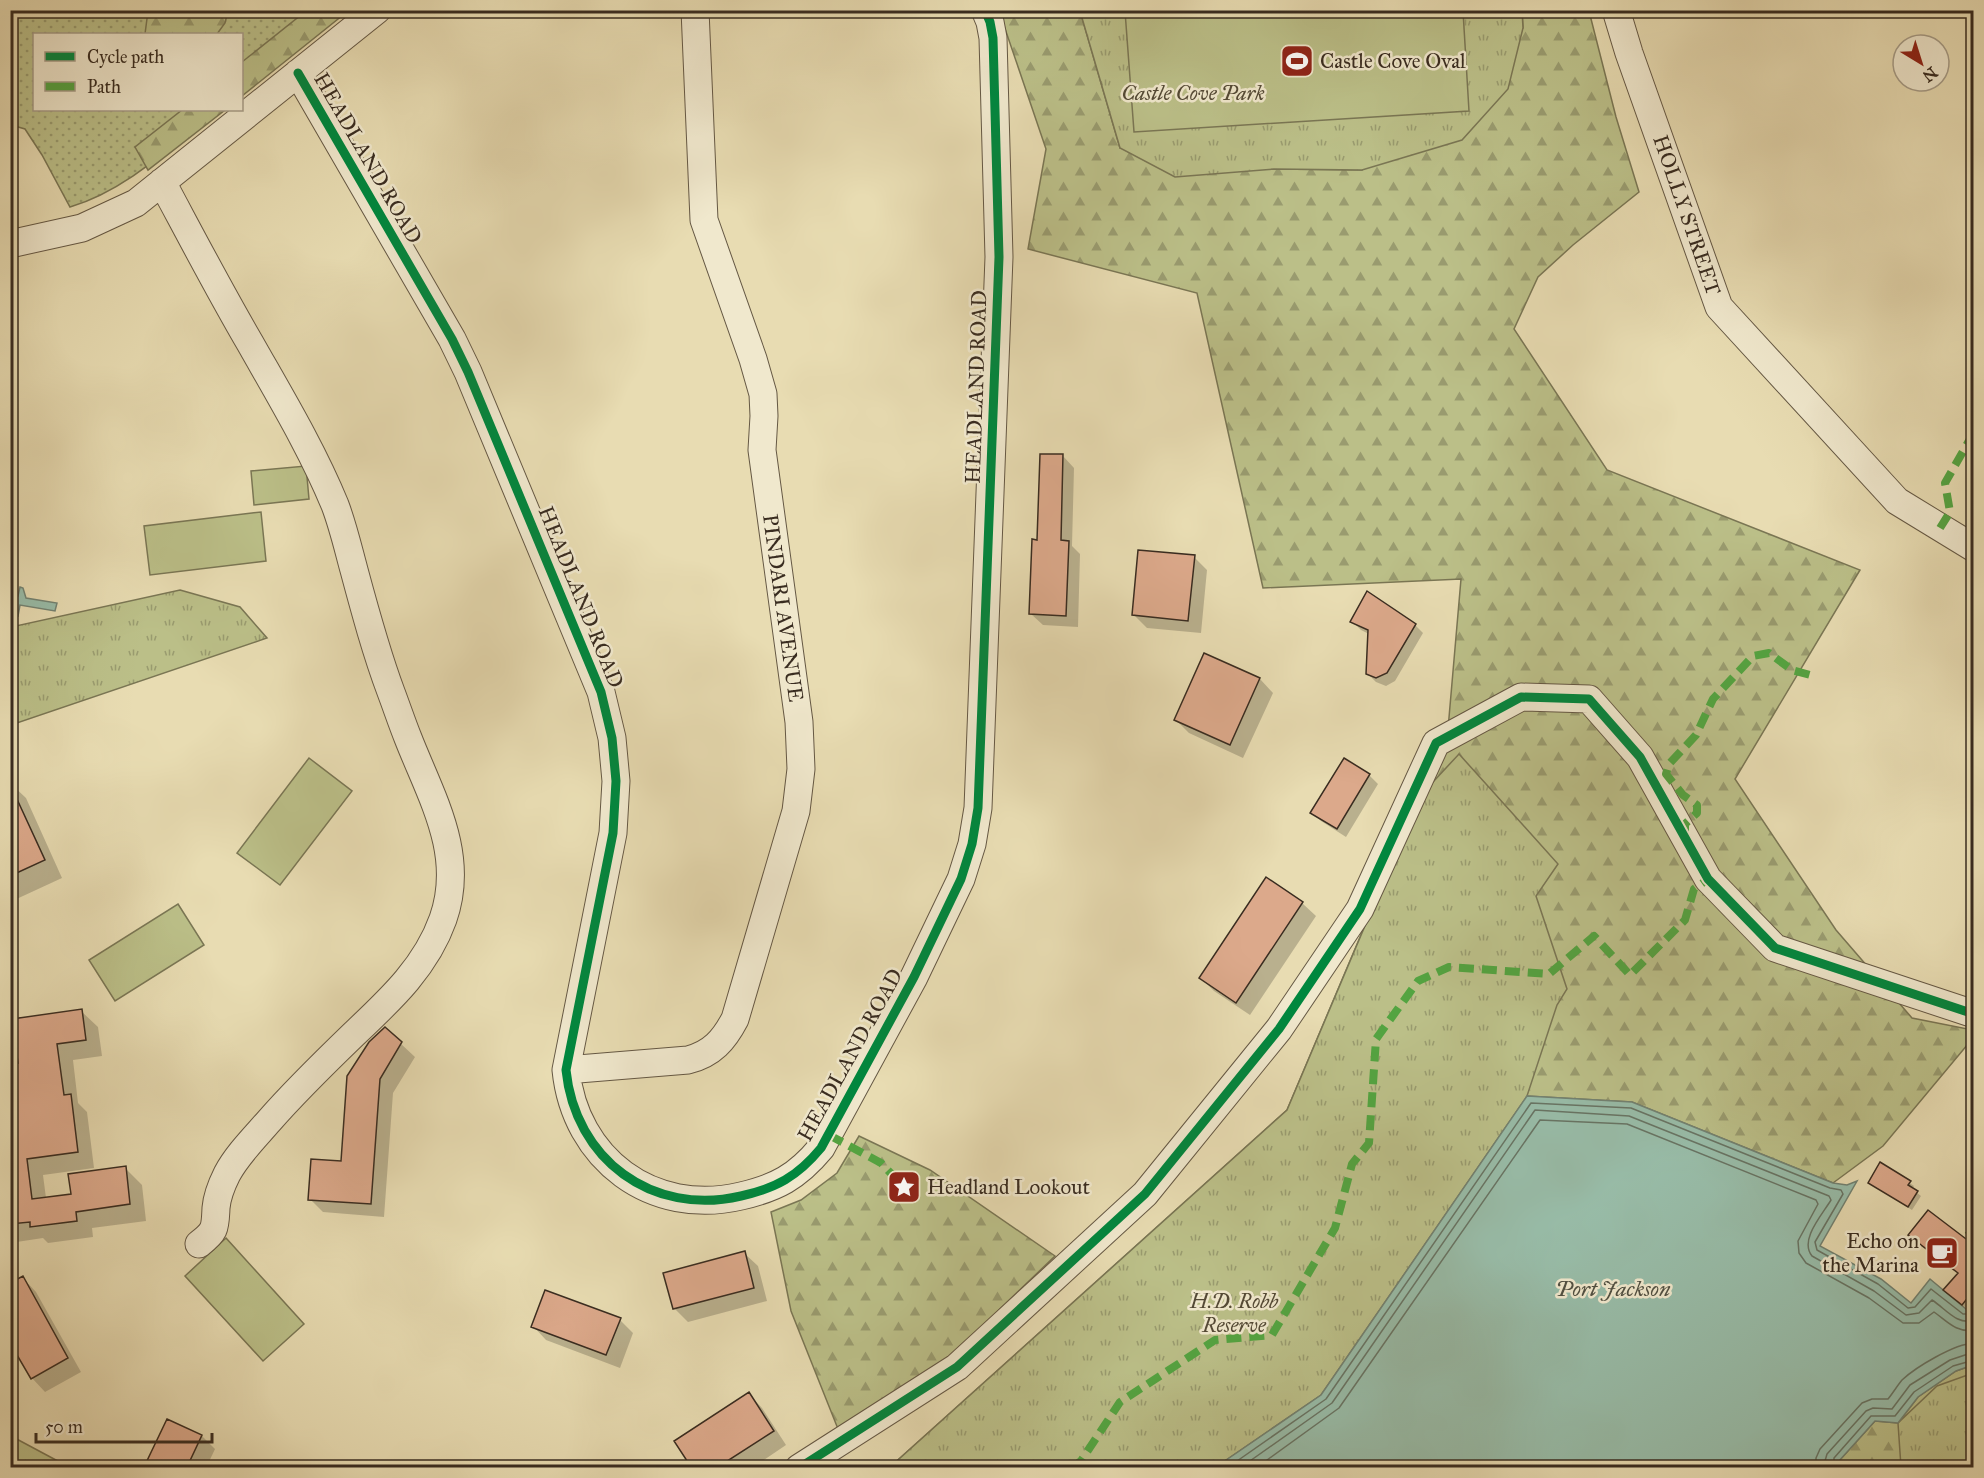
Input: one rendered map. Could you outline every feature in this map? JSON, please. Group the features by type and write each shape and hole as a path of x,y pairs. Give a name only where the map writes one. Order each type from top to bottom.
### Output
{"street":[{"path":"10,244 82,228 136,203 377,10"},
{"name":"PINDARI AVENUE","path":"566,1070 688,1060 702,1056 727,1033 735,1018 796,811 801,769 799,722 762,450 763,394 704,220 695,10"},
{"name":"HEADLAND ROAD","path":"298,74 446,329 468,372 601,692 612,738 616,781 613,833 566,1070 573,1102 587,1134 599,1151 631,1181 671,1198 713,1201 755,1193 776,1186 808,1164 829,1135 914,977 961,879 972,844 978,808 999,257 993,38 985,10"},
{"name":"HOLLY STREET","path":"1616,10 1629,53 1719,307 1897,501 1974,548"},
{"path":"162,182 292,417 336,506 376,650 408,740 431,789 447,843 450,865 450,892 444,917 421,963 380,1010 292,1095 228,1171 219,1191 216,1222 212,1234 199,1244"},
{"path":"799,1467 957,1367 1145,1194 1279,1029 1360,909 1436,743 1521,697 1589,699 1640,757 1708,879 1775,948 1974,1014"}],"green space":[{"path":"148,10 228,11 225,23 218,33 145,33"},
{"name":"Castle Cove Oval","path":"1522,10 1523,28 1508,89 1462,140 1362,170 1274,169 1175,177 1120,148 1080,11"},
{"path":"10,11 339,11 243,89 243,33 33,33 33,111 216,111 148,166 111,190 70,207 25,129 11,125"},
{"path":"306,11 348,11 243,95 243,61"},
{"path":"999,11 1080,11 1120,148 1274,169 1362,170 1523,28 1522,11 1589,11 1616,117 1639,192 1573,245 1538,277 1514,329 1607,470 1860,570 1735,779 1836,930 1912,1018 1973,1030 1973,1038 1883,1146 1833,1183 1632,1102 1527,1096 1321,1395 1216,1467 889,1468 1287,1110 1448,729 1461,579 1263,588 1197,293 1028,249 1046,149"},
{"name":"Castle Cove Oval","path":"1125,11 1463,11 1469,111 1134,132"},
{"path":"181,111 224,111 148,170 135,147"},
{"path":"306,466 309,499 254,505 251,471"},
{"path":"261,512 266,561 150,575 144,526"},
{"path":"180,590 240,607 267,638 11,725 11,627"},
{"name":"H.D. Robb Reserve","path":"1459,754 1558,864 1536,896 1567,989 1557,1005 1527,1096 1321,1395 1216,1467 889,1468 1287,1110 1420,796"},
{"path":"309,758 352,791 280,885 237,853"},
{"path":"178,904 204,945 115,1001 89,960"},
{"path":"859,1136 930,1170 1055,1256 947,1360 838,1429 791,1311 771,1212 801,1200 837,1173"},
{"path":"226,1238 304,1324 263,1361 185,1276"},
{"path":"1973,1365 1973,1467 1841,1468 1838,1462 1875,1421 1898,1423 1918,1397 1956,1371"},
{"path":"1973,1373 1973,1467 1901,1467 1898,1423 1937,1386"},
{"path":"11,1436 69,1467 11,1467"}],"water":[{"path":"20,587 23,588 26,598 57,603 55,611 20,605 18,616 15,615 17,604 11,602 11,595 18,596"},
{"name":"Port Jackson","path":"1527,1096 1632,1102 1833,1183 1847,1185 1857,1181 1820,1246 1881,1279 1911,1303 1930,1279 1966,1309 1973,1300 1973,1365 1956,1371 1918,1397 1898,1423 1875,1421 1838,1462 1841,1467 1216,1467 1321,1395"}],"building":[{"path":"1040,454 1063,454 1061,540 1069,541 1066,616 1029,614 1032,539 1037,540"},
{"path":"1138,550 1195,555 1188,621 1132,615"},
{"path":"1367,591 1416,624 1387,673 1376,678 1366,674 1368,630 1350,622"},
{"path":"1204,653 1260,678 1230,745 1174,720"},
{"path":"1344,758 1370,774 1337,829 1310,813"},
{"path":"10,784 45,860 10,876"},
{"path":"1266,877 1303,902 1236,1003 1199,978"},
{"path":"82,1009 86,1040 57,1044 64,1095 71,1094 78,1152 27,1159 32,1199 71,1194 68,1174 126,1166 130,1204 76,1212 77,1221 30,1227 30,1222 10,1224 10,1122 13,1122 10,1102 10,1064 18,1063 12,1019"},
{"path":"385,1027 402,1042 380,1079 371,1204 308,1200 311,1159 341,1161 347,1076 369,1042"},
{"path":"1880,1162 1911,1181 1908,1185 1918,1191 1908,1207 1868,1183"},
{"path":"1928,1210 1974,1245 1974,1290 1962,1305 1943,1290 1958,1273 1908,1235"},
{"path":"745,1251 754,1288 673,1309 663,1273"},
{"path":"23,1276 68,1358 31,1379 10,1343 10,1283"},
{"path":"545,1290 621,1318 606,1355 531,1327"},
{"path":"749,1392 774,1431 718,1467 691,1467 674,1441"},
{"path":"167,1419 202,1435 187,1467 144,1467"}],"marked path":[{"path":"1940,528 1950,512 1945,483 1974,432"},
{"path":"1685,835 1685,824 1697,813 1697,805 1683,795 1666,774 1669,764 1696,735 1713,699 1753,656 1769,653 1792,670 1814,676"},
{"path":"1072,1468 1081,1461 1120,1402 1215,1340 1272,1335 1335,1228 1352,1164 1369,1143 1376,1039 1418,981 1449,967 1549,974 1594,936 1630,975 1685,920 1694,889 1708,879"},
{"path":"829,1135 881,1163 904,1187"},
{"path":"1968,1230 1974,1238"}],"cycle path":[{"path":"298,73 452,339 468,372 601,692 612,738 616,781 613,833 566,1070 572,1102 585,1130 602,1155 624,1174 649,1189 677,1198 708,1200 741,1196 775,1185 803,1167 821,1148 914,977 961,879 972,844 978,808 999,257 993,38 985,10"},
{"path":"799,1468 957,1367 1145,1194 1279,1029 1360,909 1436,743 1521,697 1589,699 1640,757 1708,879 1775,948 1974,1014"}],"place":[{"name":"Castle Cove Oval","path":"1297,61"},
{"name":"Headland Lookout","path":"904,1187"},
{"name":"Echo on the Marina","path":"1942,1253"}],"park label":[{"name":"Castle Cove Park","path":"1193,93"}]}
